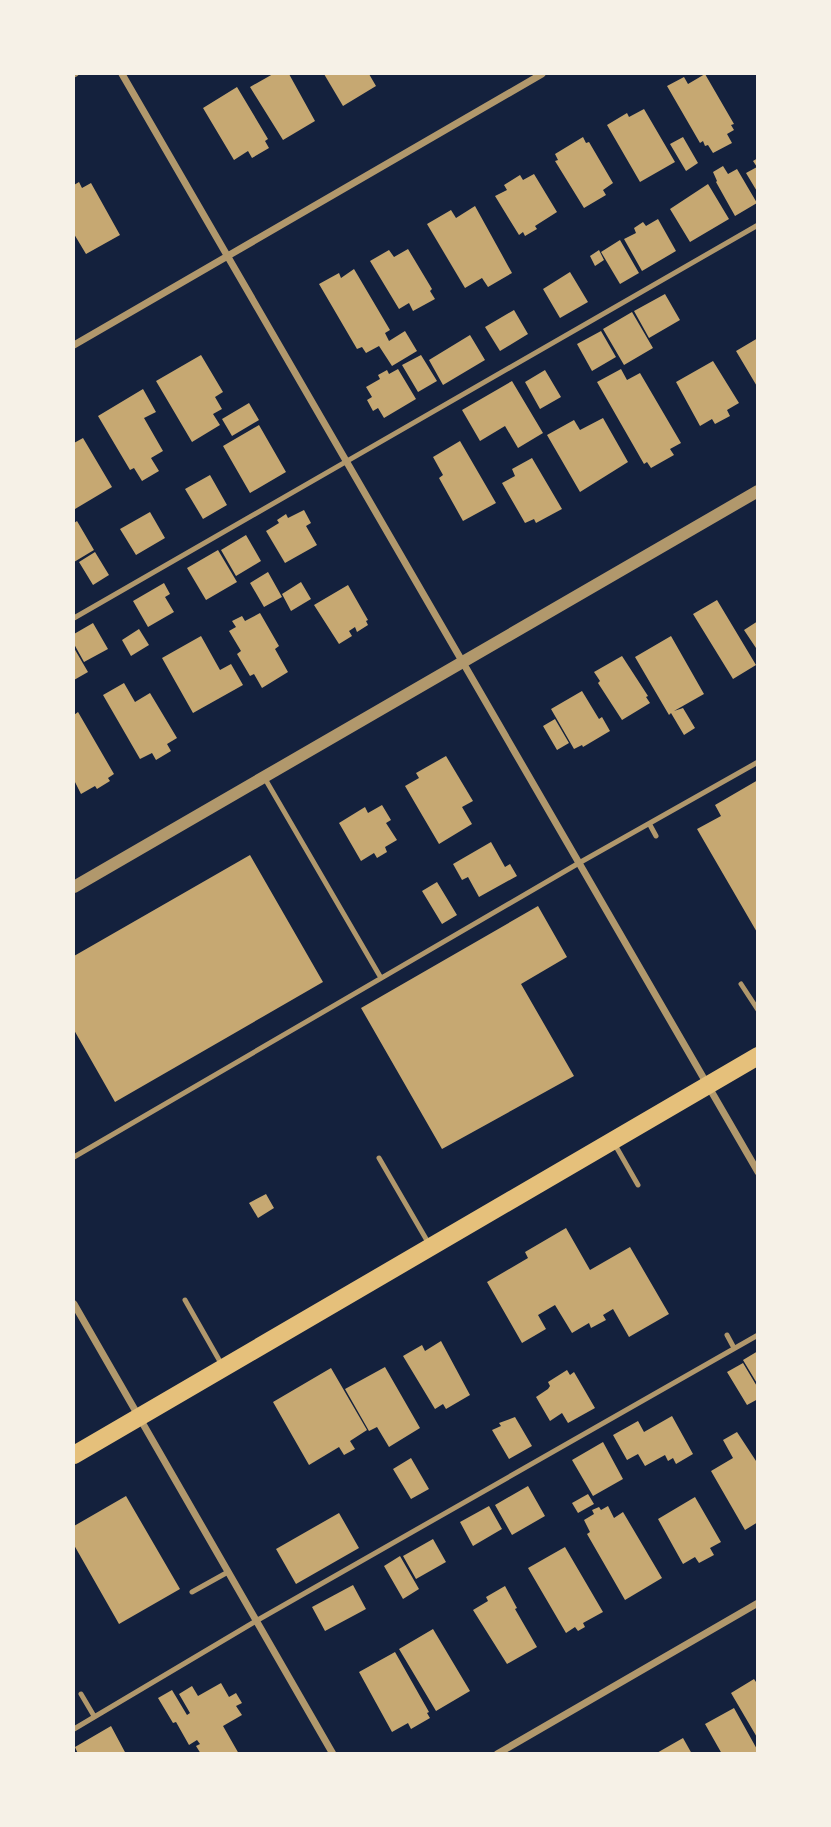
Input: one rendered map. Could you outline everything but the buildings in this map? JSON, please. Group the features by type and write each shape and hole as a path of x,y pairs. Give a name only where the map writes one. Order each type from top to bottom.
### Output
{"main road":[{"path":"74,1455 758,1056"}],"street":[{"path":"122,74 758,1172"},
{"path":"74,345 542,74"},
{"path":"74,887 758,491"},
{"path":"74,1304 333,1754"},
{"path":"497,1754 758,1603"}],"lane":[{"path":"74,618 758,225"},
{"path":"74,1157 758,762"},
{"path":"264,777 381,978"},
{"path":"650,825 656,836"},
{"path":"741,984 758,1010"},
{"path":"612,1140 638,1185"},
{"path":"379,1158 431,1247"},
{"path":"185,1300 224,1368"},
{"path":"727,1335 734,1348"},
{"path":"74,1729 256,1620 758,1335"},
{"path":"192,1592 228,1572"},
{"path":"81,1694 94,1716"}]}
